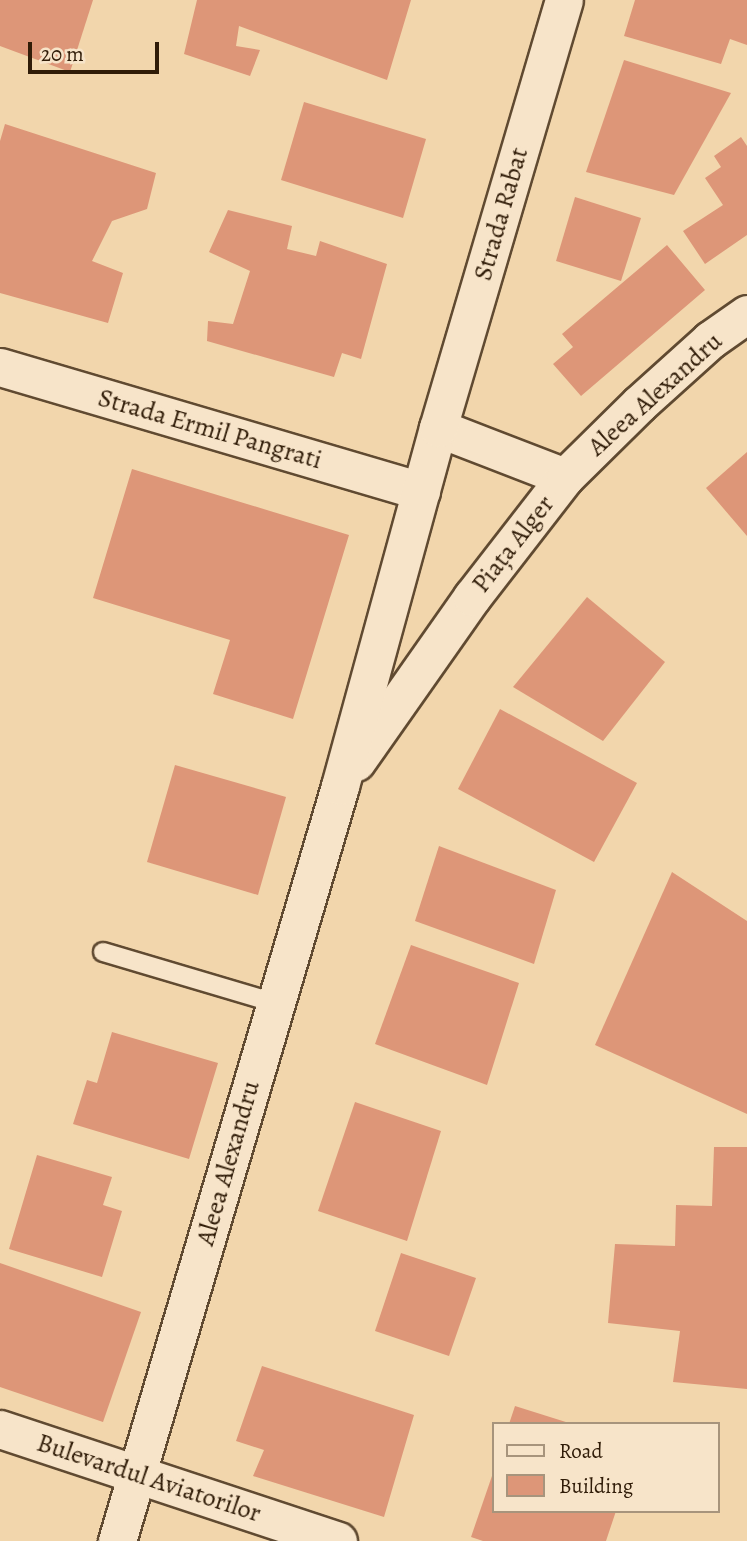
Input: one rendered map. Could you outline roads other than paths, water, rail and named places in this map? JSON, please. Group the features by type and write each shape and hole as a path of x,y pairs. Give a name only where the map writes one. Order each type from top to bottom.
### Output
{"street":[{"name":"Strada Rabat","path":"438,428 564,0"},
{"name":"Aleea Alexandru","path":"565,477 700,349 747,314"},
{"name":"Strada Ermil Pangrati","path":"0,367 421,491"},
{"name":"Piața Alger","path":"340,786 415,675 565,477 438,428"},
{"path":"340,786 438,428"},
{"name":"Aleea Alexandru","path":"117,1541 340,786"},
{"name":"Bulevardul Aviatorilor","path":"0,1429 338,1541"}],"lane":[{"path":"103,952 275,1003"}]}
